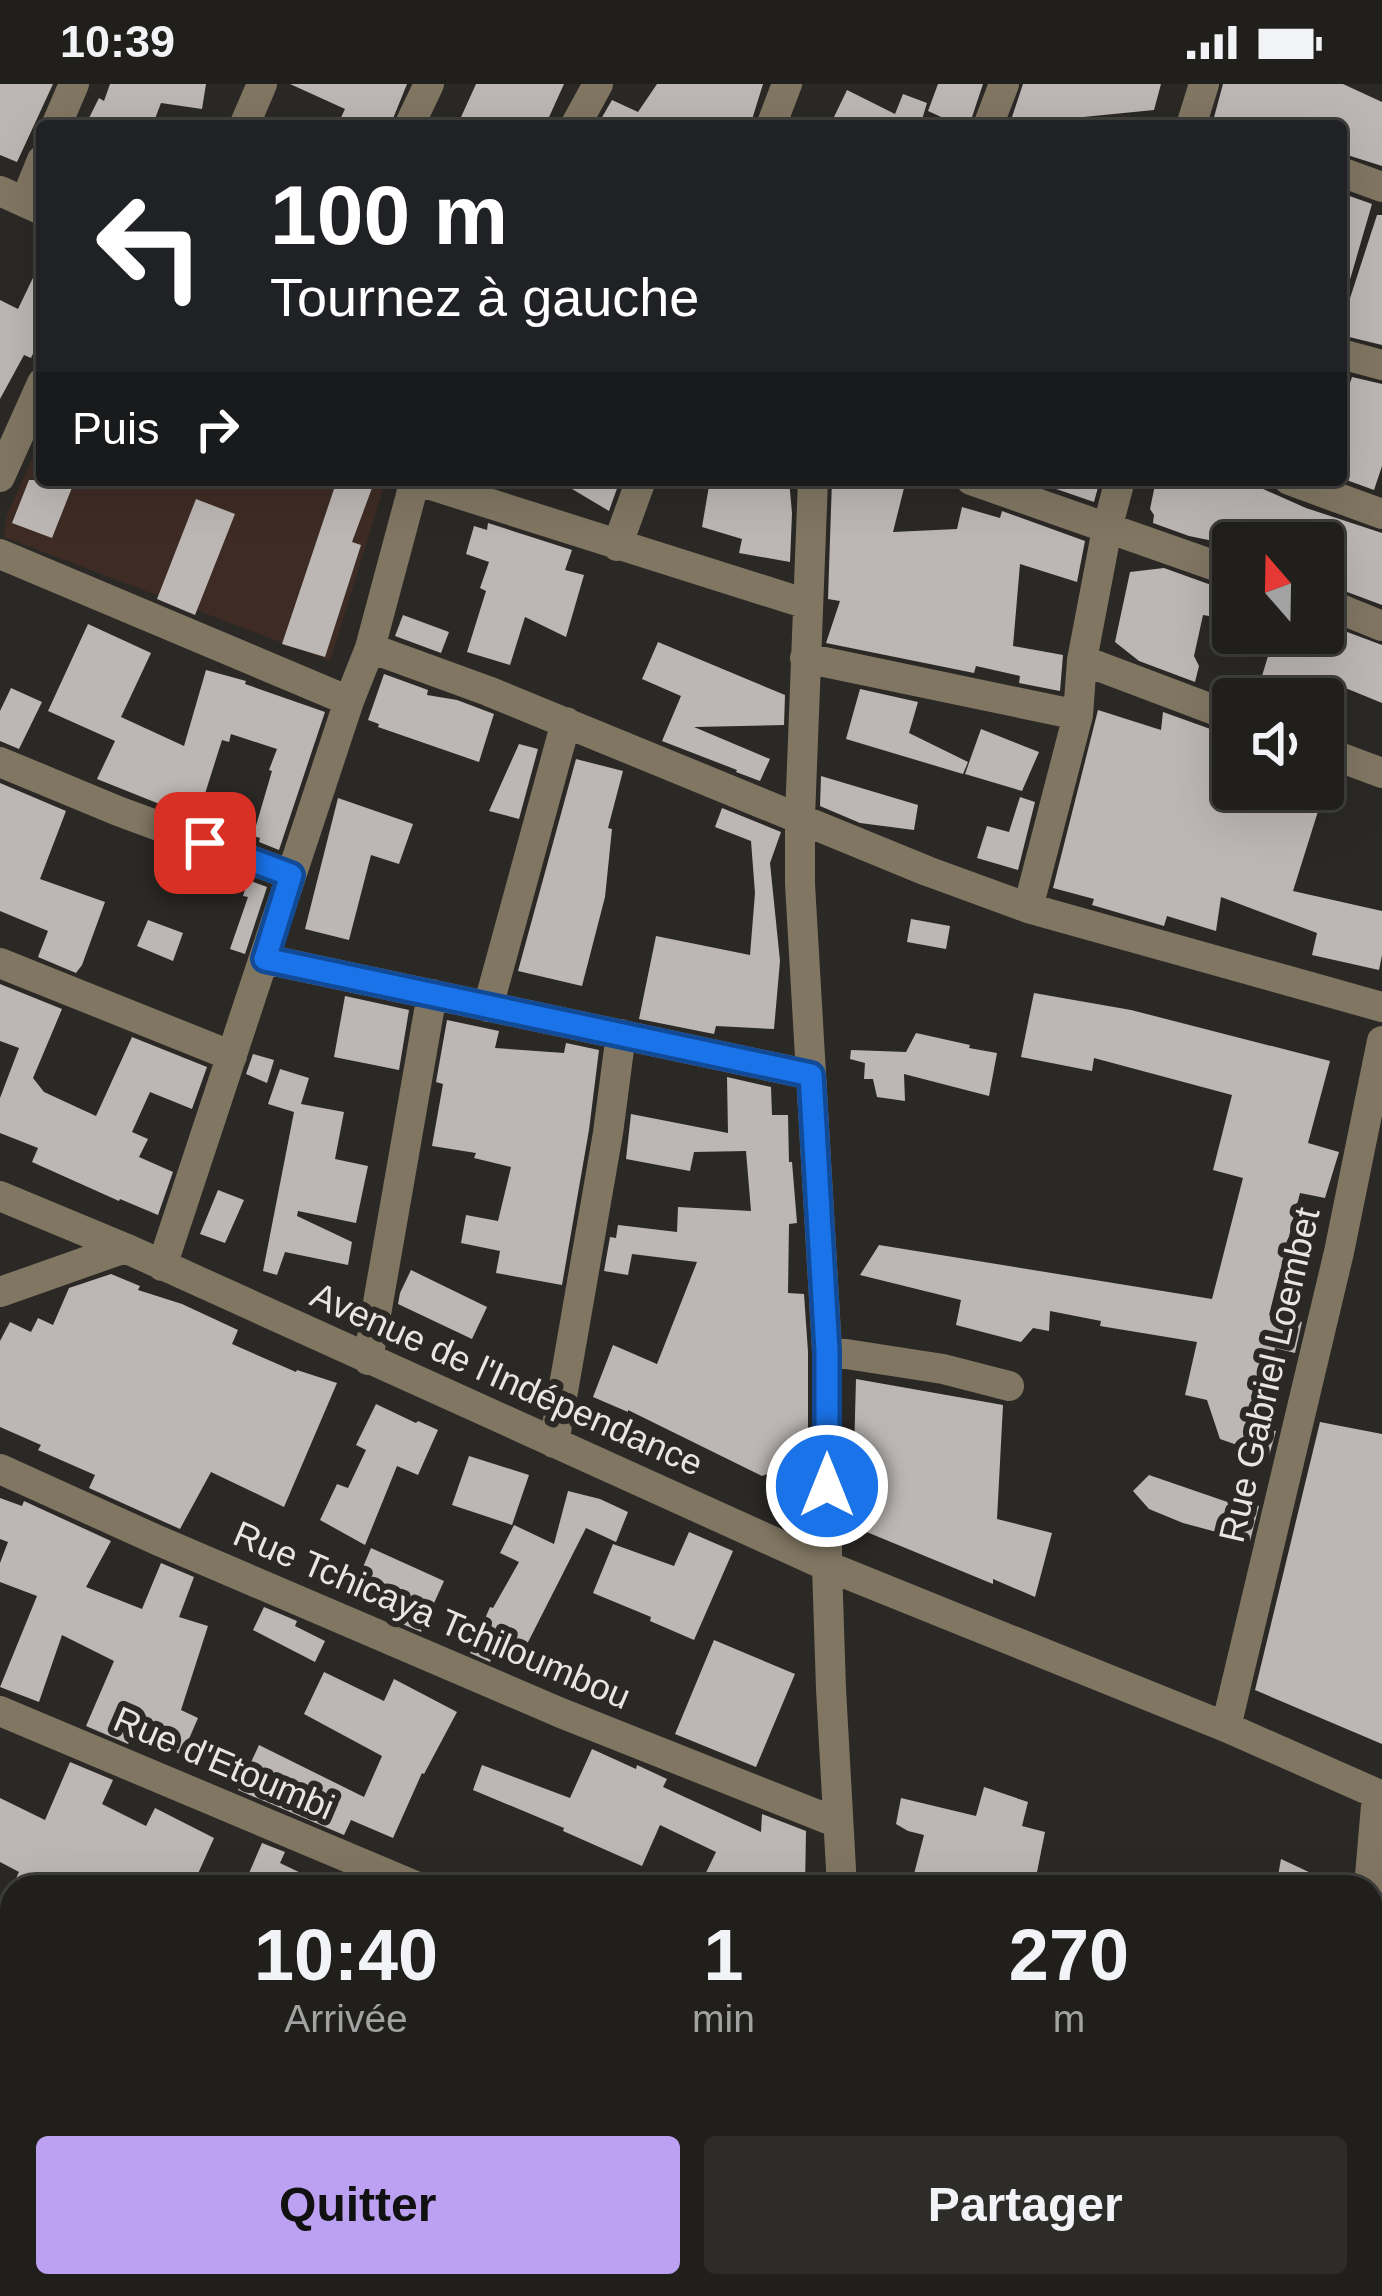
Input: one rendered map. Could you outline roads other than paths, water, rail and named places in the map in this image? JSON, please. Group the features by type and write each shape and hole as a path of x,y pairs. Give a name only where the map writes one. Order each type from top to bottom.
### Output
{"street":[{"path":"59,120 74,84"},
{"path":"247,120 262,84"},
{"path":"412,120 429,84"},
{"path":"578,120 598,84"},
{"path":"773,120 787,84"},
{"path":"990,120 1004,84"},
{"path":"1200,120 1204,84"},
{"path":"22,201 36,172"},
{"path":"1347,174 1382,187"},
{"path":"1347,356 1382,365"},
{"path":"0,477 13,415 36,390"},
{"path":"162,1266 370,648 413,486"},
{"path":"433,486 807,604"},
{"path":"617,546 639,486"},
{"path":"813,486 800,884 827,1351 827,1566 841,1875"},
{"path":"988,486 1212,565"},
{"path":"1028,908 1078,715 1082,661 1118,486"},
{"path":"1305,486 1382,514"},
{"path":"2,562 349,701"},
{"path":"1344,611 1382,626"},
{"path":"370,648 566,722 927,872 1028,908 1382,1007"},
{"path":"805,658 1078,715"},
{"path":"1082,661 1212,709"},
{"path":"488,1007 566,722"},
{"path":"1344,759 1382,773"},
{"path":"0,762 291,875"},
{"path":"265,959 811,1075"},
{"path":"0,963 232,1056"},
{"path":"368,1360 431,994"},
{"path":"554,1442 621,1034"},
{"name":"Rue Gabriel Loembet","path":"1226,1726 1339,1252 1382,1040"},
{"name":"Avenue de l'Indépendance","path":"0,1196 827,1566 1226,1726 1380,1795"},
{"path":"0,1292 125,1248"},
{"path":"827,1351 943,1369 1009,1386"},
{"name":"Rue Tchicaya Tchiloumbou","path":"0,1469 561,1714 838,1823"},
{"name":"Rue d'Etoumbi","path":"0,1711 390,1875"},
{"path":"1370,1875 1380,1795"}]}
